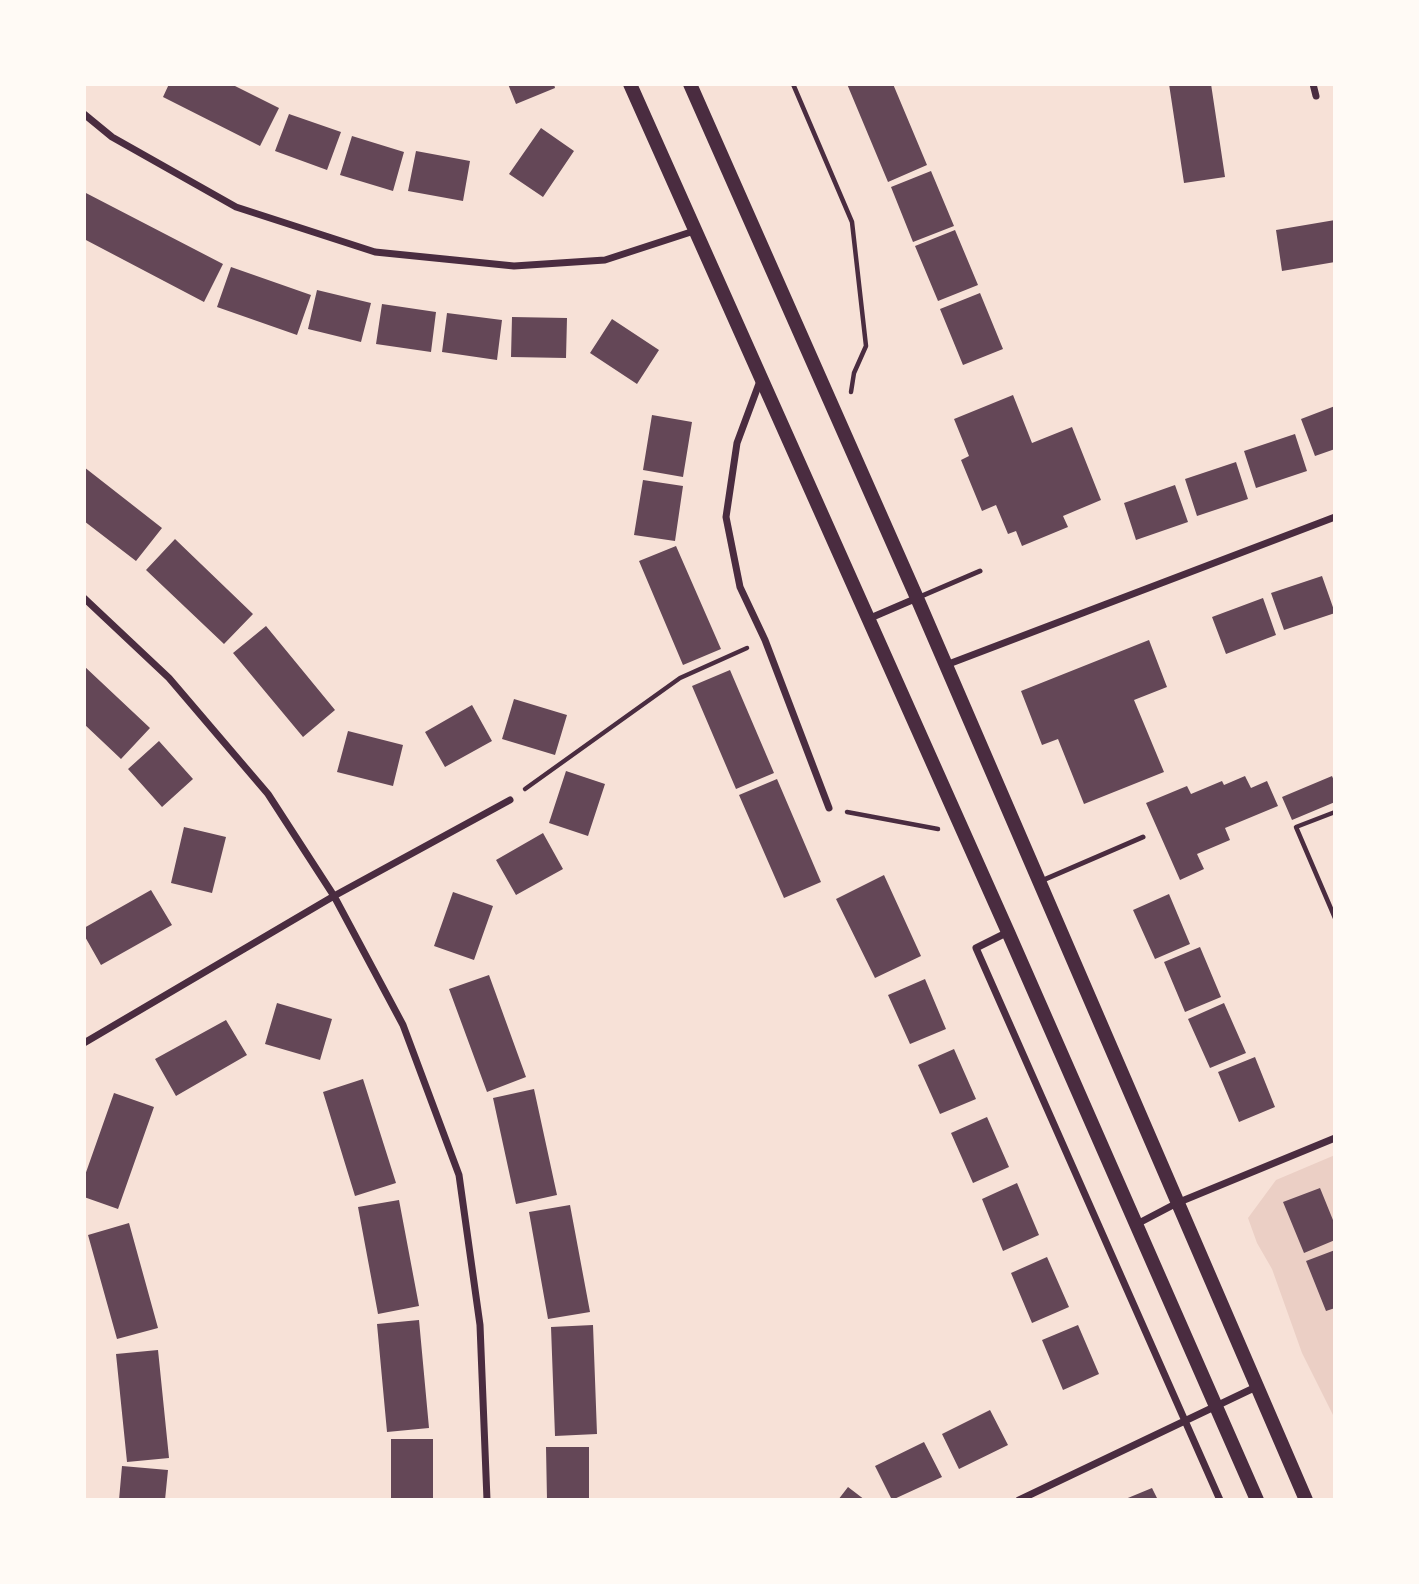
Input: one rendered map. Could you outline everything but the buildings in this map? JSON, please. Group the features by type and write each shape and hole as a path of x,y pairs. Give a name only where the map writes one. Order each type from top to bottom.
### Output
{"main road":[{"path":"630,84 1008,932 1257,1500"},
{"path":"690,84 918,598 1306,1500"}],"street":[{"path":"1313,84 1316,96"},
{"path":"84,114 112,137 236,207 375,252 514,266 605,260 694,231"},
{"path":"760,380 737,443 726,517 740,587 765,640 829,808"},
{"path":"945,665 1335,517"},
{"path":"84,598 169,678 268,794 334,896 403,1025 459,1175 480,1325 487,1500"},
{"path":"868,619 918,598"},
{"path":"84,1043 334,896 510,800"},
{"path":"1008,932 976,948 1220,1500"},
{"path":"1136,1224 1177,1203 1335,1138"},
{"path":"1019,1500 1184,1419 1256,1387"}],"lane":[{"path":"918,598 979,571"},
{"path":"1038,882 1143,837"}],"path":[{"path":"793,84 852,222 866,346 854,373 843,431"},
{"path":"510,800 680,678 765,640"},
{"path":"829,808 964,834"},
{"path":"1335,812 1296,827 1335,918"}],"shaded area":[{"path":"1335,1155 1335,1419 1302,1353 1272,1269 1257,1243 1248,1218 1276,1180"}]}
